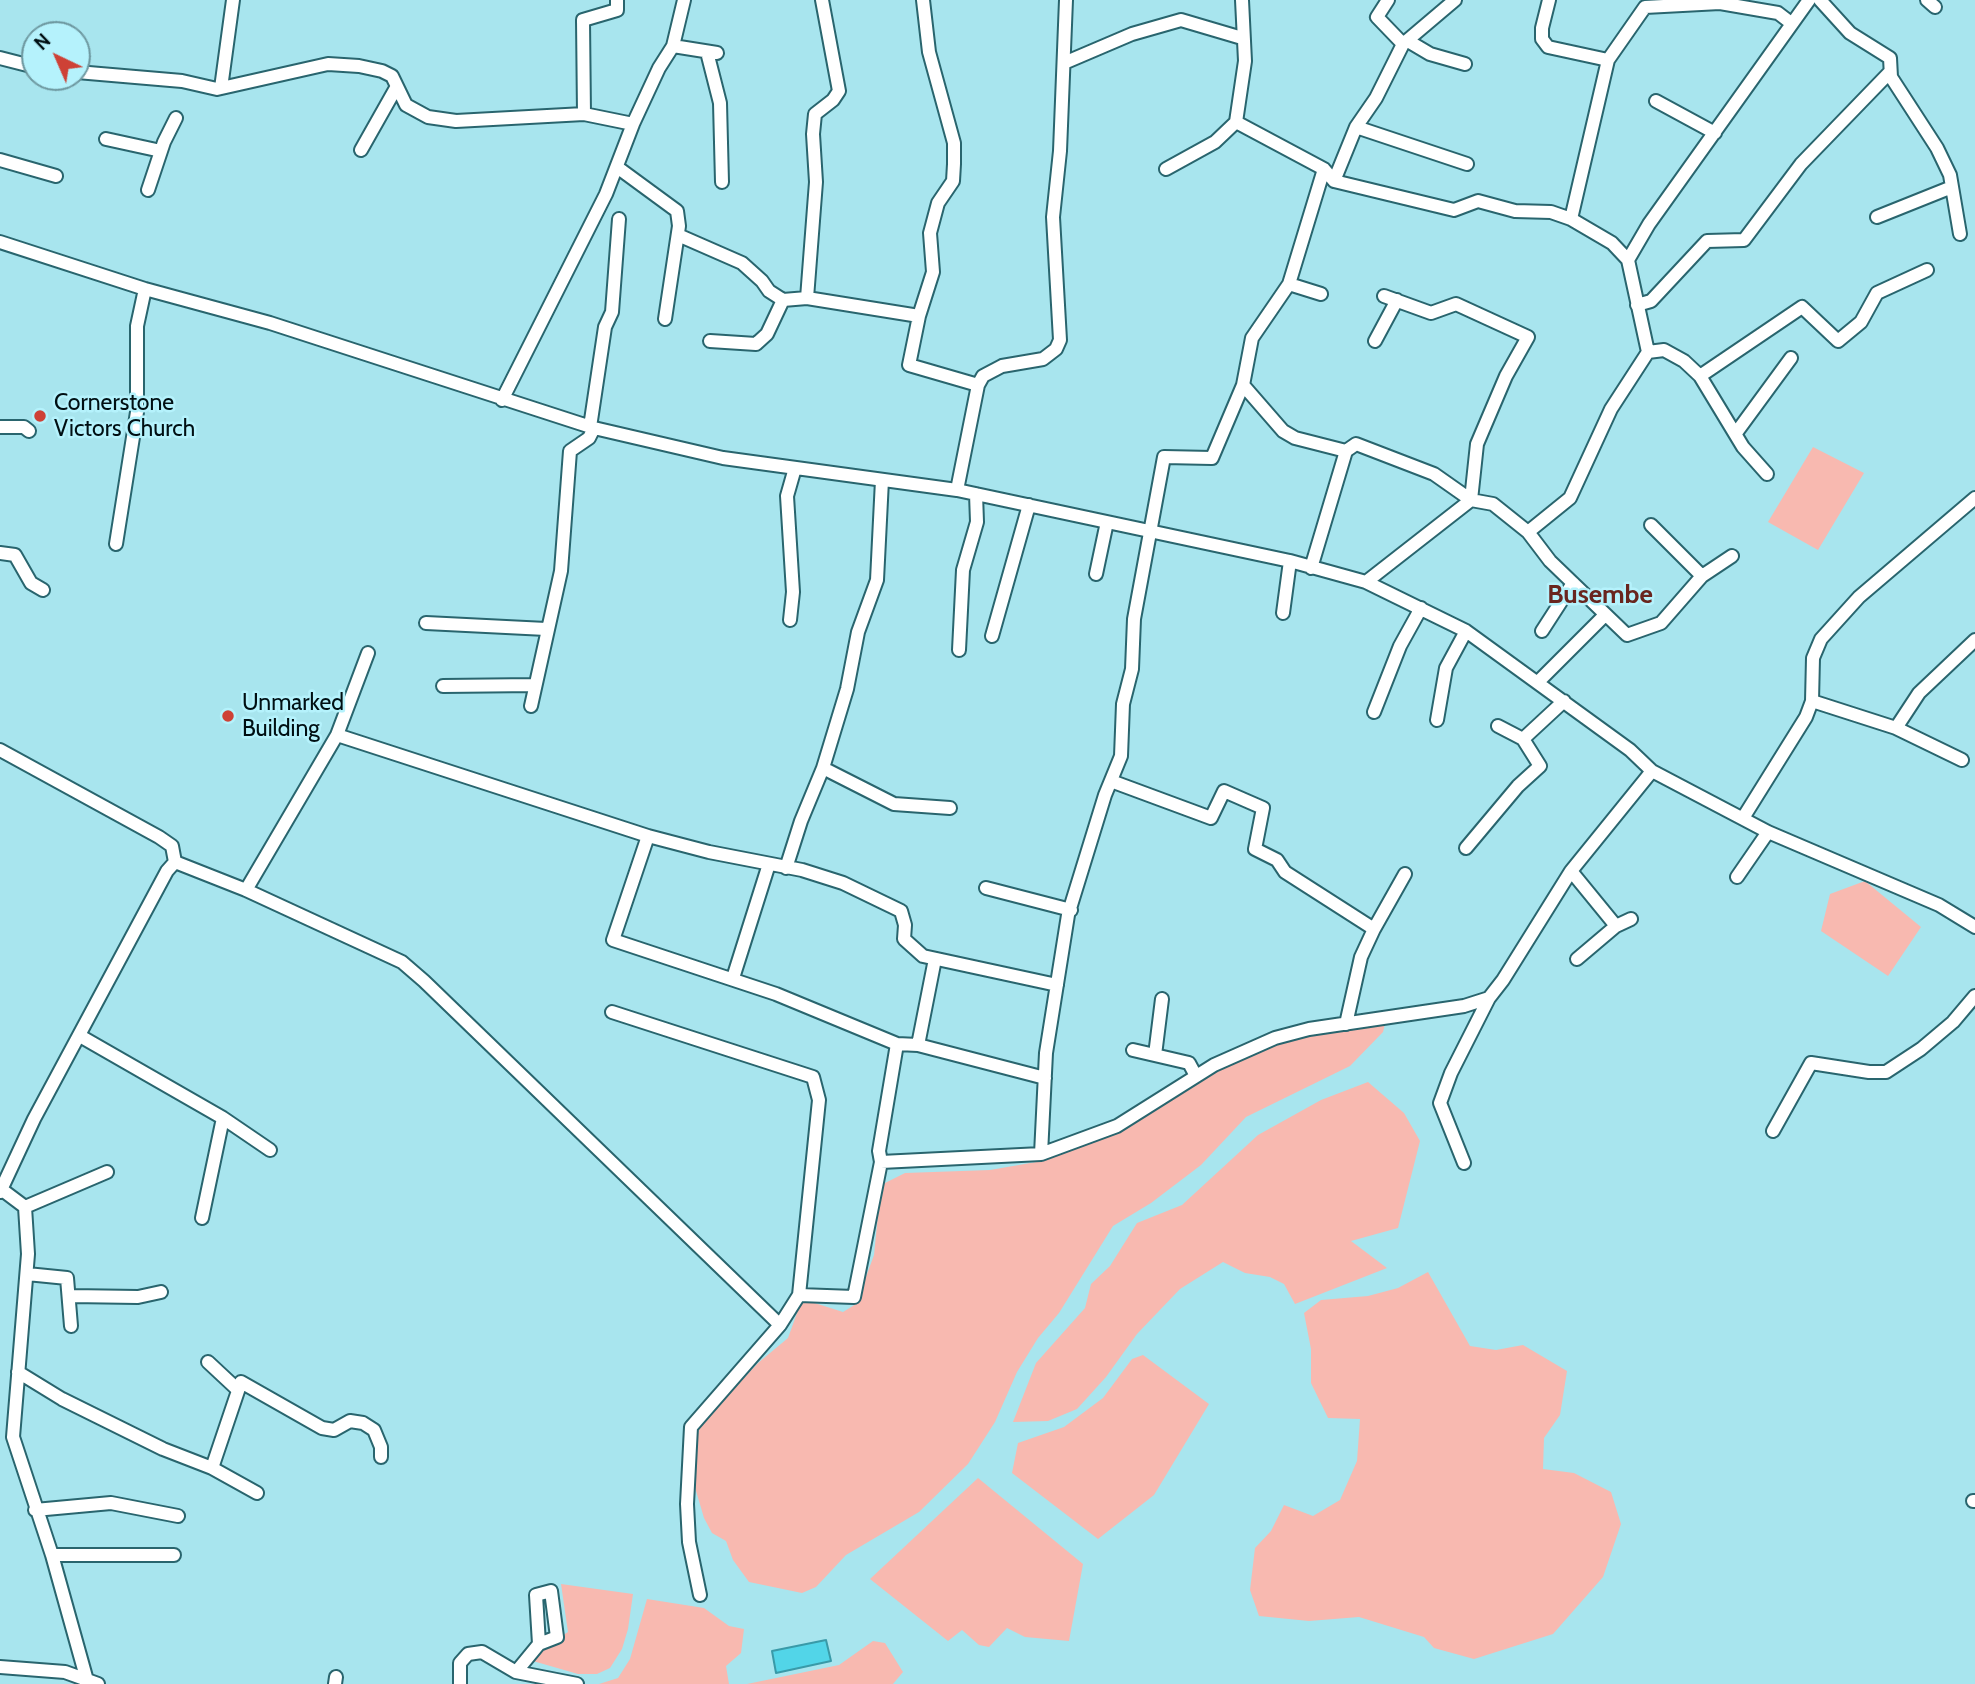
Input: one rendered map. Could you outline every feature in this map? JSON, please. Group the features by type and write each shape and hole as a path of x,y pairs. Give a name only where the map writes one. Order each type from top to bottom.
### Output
{"street":[{"path":"221,88 233,0"},
{"path":"584,114 583,20 617,10 617,0"},
{"path":"502,400 617,167 659,68 673,46 684,0"},
{"path":"807,298 816,182 813,134 815,114 833,100 839,91 822,0"},
{"path":"923,0 929,52 954,143 954,164 953,181 938,203 930,233 933,272 919,316 909,365 978,385"},
{"path":"957,490 978,385 989,372 1002,366 1050,355 1060,340 1053,218 1066,0"},
{"path":"1166,169 1214,142 1236,122 1245,61 1242,0"},
{"path":"1388,0 1377,17 1406,43 1430,54 1465,64"},
{"path":"1334,181 1356,127 1376,98 1406,43 1455,0"},
{"path":"1549,0 1542,28 1542,39 1548,47 1608,60"},
{"path":"1628,260 1649,224 1809,0"},
{"path":"1820,0 1850,33 1889,58 1890,72 1937,148 1950,175 1960,234"},
{"path":"1571,219 1608,60 1645,7 1720,3 1779,13 1791,23"},
{"path":"1064,63 1132,34 1181,20 1242,38"},
{"path":"673,46 712,53 720,103 722,182"},
{"path":"0,58 21,63"},
{"path":"91,74 221,88 328,64 382,71 392,76 407,105 428,117 447,120 584,114 633,124"},
{"path":"1637,305 1651,301 1707,241 1744,240 1801,164 1890,72"},
{"path":"361,150 396,88"},
{"path":"1656,101 1715,133"},
{"path":"148,190 176,118"},
{"path":"1236,122 1324,169 1334,181 1454,210 1478,201 1515,211 1551,212 1571,219 1612,243 1628,260 1648,352 1611,409 1570,498 1528,533"},
{"path":"1356,127 1467,164"},
{"path":"106,139 161,151"},
{"path":"0,160 56,176"},
{"path":"617,167 677,211 678,235 665,319"},
{"path":"1041,1154 1045,1078 1057,985 1071,910 1121,756 1123,704 1132,669 1134,619 1164,457 1212,458 1243,385 1252,338 1289,284 1324,169"},
{"path":"1877,217 1952,187"},
{"path":"531,706 561,571 570,451 589,438 592,427 605,327 612,312 619,219"},
{"path":"678,235 741,263 762,281 769,291 783,300 807,298 919,316"},
{"path":"0,242 145,289 256,318 592,427 723,458 957,490 1290,561 1366,583 1466,632 1630,750 1652,771 1768,832 1939,905 1975,927"},
{"path":"1700,376 1802,307 1838,341 1861,322 1877,293 1927,270"},
{"path":"1289,284 1321,294"},
{"path":"116,544 137,412 137,326 145,289"},
{"path":"1366,583 1471,500 1477,444 1506,376 1528,337 1456,303 1431,313 1384,296"},
{"path":"710,341 756,344 767,334 783,300"},
{"path":"1375,341 1397,300"},
{"path":"1648,352 1664,350 1684,361 1700,376 1743,447 1767,474"},
{"path":"1736,433 1791,358"},
{"path":"1243,385 1283,431 1295,438 1346,451"},
{"path":"0,427 24,427 29,431"},
{"path":"1311,568 1346,451 1356,444 1434,474 1471,500 1493,504 1528,533 1550,561 1627,635 1661,623 1702,576 1732,555"},
{"path":"790,620 793,592 787,496 795,468"},
{"path":"786,868 800,821 823,768 847,689 858,632 877,580 882,480"},
{"path":"959,650 963,570 977,522 976,494"},
{"path":"1743,818 1806,718 1812,701 1813,658 1821,639 1839,616 1974,499"},
{"path":"992,636 1029,505"},
{"path":"1096,573 1107,522"},
{"path":"1651,525 1702,576"},
{"path":"0,553 15,555 31,583 43,590"},
{"path":"1283,613 1290,561"},
{"path":"1542,631 1573,583"},
{"path":"1374,712 1400,646 1421,608"},
{"path":"1538,682 1605,615"},
{"path":"426,623 546,629"},
{"path":"1437,720 1446,668 1466,632"},
{"path":"1896,728 1919,693 1975,640"},
{"path":"246,890 337,735 368,653"},
{"path":"443,686 535,685"},
{"path":"1523,739 1564,701"},
{"path":"1812,701 1896,728 1962,760"},
{"path":"1466,848 1518,786 1540,766 1523,739 1498,726"},
{"path":"337,735 648,836 802,870 843,883 901,911 905,925 904,939 923,956 1057,985"},
{"path":"0,750 159,837 172,846 175,862"},
{"path":"823,768 894,804 950,808"},
{"path":"1464,1163 1440,1103 1451,1073 1489,998 1571,872 1652,771"},
{"path":"1111,781 1211,818 1224,791 1263,808 1255,849 1277,860 1285,872 1374,929"},
{"path":"1737,877 1768,832"},
{"path":"648,836 612,940 733,978 897,1044 918,1045 1045,1078"},
{"path":"175,862 246,890 401,962 424,981 780,1325"},
{"path":"25,1207 1,1191 16,1153 167,871 175,862"},
{"path":"733,978 769,864"},
{"path":"1571,872 1616,926"},
{"path":"1346,1024 1362,957 1374,929 1405,874"},
{"path":"986,888 1071,910"},
{"path":"1577,959 1616,926 1631,919"},
{"path":"918,1045 935,959"},
{"path":"1773,1131 1811,1063 1868,1072 1886,1072 1921,1049 1953,1022 1975,996"},
{"path":"881,1162 1041,1154 1117,1126 1214,1065 1275,1038 1464,1006 1489,998"},
{"path":"1155,1055 1162,999"},
{"path":"612,1012 813,1077 819,1100 799,1295 780,1325 691,1427 687,1504 689,1542 700,1595"},
{"path":"80,1036 223,1118 271,1150"},
{"path":"799,1295 853,1297 881,1162 879,1151 897,1044"},
{"path":"1133,1050 1189,1063 1196,1076"},
{"path":"202,1218 223,1118"},
{"path":"25,1207 107,1172"},
{"path":"25,1207 27,1274 13,1437 91,1683"},
{"path":"27,1274 67,1278 71,1296 71,1326"},
{"path":"71,1296 138,1297 161,1292"},
{"path":"208,1362 237,1390"},
{"path":"18,1371 62,1399 163,1449 212,1468 257,1493"},
{"path":"212,1468 240,1382 322,1428 334,1430 350,1421 363,1423 374,1430 381,1447 380,1457"},
{"path":"0,1418 14,1419"},
{"path":"35,1510 111,1503 178,1516"},
{"path":"52,1555 174,1555"},
{"path":"516,1672 539,1644"},
{"path":"460,1684 460,1663 468,1654 482,1652 516,1672 577,1684"},
{"path":"0,1667 65,1672 91,1683"}],"shaded area":[{"path":"1813,447 1864,473 1818,550 1768,522"},
{"path":"1865,881 1921,927 1888,976 1821,931 1830,894"},
{"path":"1388,1012 1383,1032 1350,1066 1246,1117 1201,1165 1151,1203 1113,1226 1059,1313 1038,1338 1017,1372 995,1422 968,1464 919,1512 846,1555 816,1587 802,1593 749,1582 733,1560 726,1541 712,1533 704,1518 694,1484 693,1454 700,1425 758,1363 788,1338 802,1299 843,1312 856,1304 874,1255 881,1185 905,1173 990,1170 1042,1161 1121,1125 1234,1056"},
{"path":"1368,1082 1404,1113 1420,1141 1398,1228 1351,1241 1387,1268 1295,1304 1284,1284 1270,1277 1245,1273 1223,1262 1180,1289 1137,1334 1106,1377 1077,1409 1048,1421 1013,1422 1036,1363 1085,1308 1091,1284 1110,1266 1137,1223 1182,1205 1258,1135 1321,1100"},
{"path":"1428,1272 1470,1346 1496,1350 1523,1345 1567,1371 1560,1415 1544,1438 1543,1469 1574,1473 1611,1492 1621,1524 1603,1577 1553,1634 1474,1659 1434,1648 1424,1637 1359,1617 1309,1621 1259,1616 1250,1590 1255,1548 1271,1531 1284,1505 1313,1516 1340,1500 1357,1461 1360,1419 1328,1418 1311,1383 1311,1349 1304,1313 1321,1300 1368,1296 1398,1288"},
{"path":"1143,1355 1209,1404 1154,1495 1098,1539 1012,1473 1018,1443 1064,1427 1103,1398 1132,1359"},
{"path":"978,1478 1083,1564 1069,1641 1025,1637 1007,1628 989,1647 979,1645 962,1630 948,1641 870,1579"},
{"path":"561,1584 633,1594 622,1649 610,1668 597,1674 578,1674 526,1659 568,1632"},
{"path":"647,1599 704,1608 729,1626 744,1629 741,1653 726,1666 729,1684 599,1684 618,1678 630,1659"},
{"path":"873,1641 885,1643 903,1672 893,1684 747,1684 839,1665"}],"water":[{"path":"826,1640 831,1661 776,1673 772,1651"}],"place":[{"name":"Cornerstone Victors Church","path":"40,416"},
{"name":"Unmarked Building","path":"228,716"}],"district":[{"name":"Busembe","path":"1600,595"}]}
